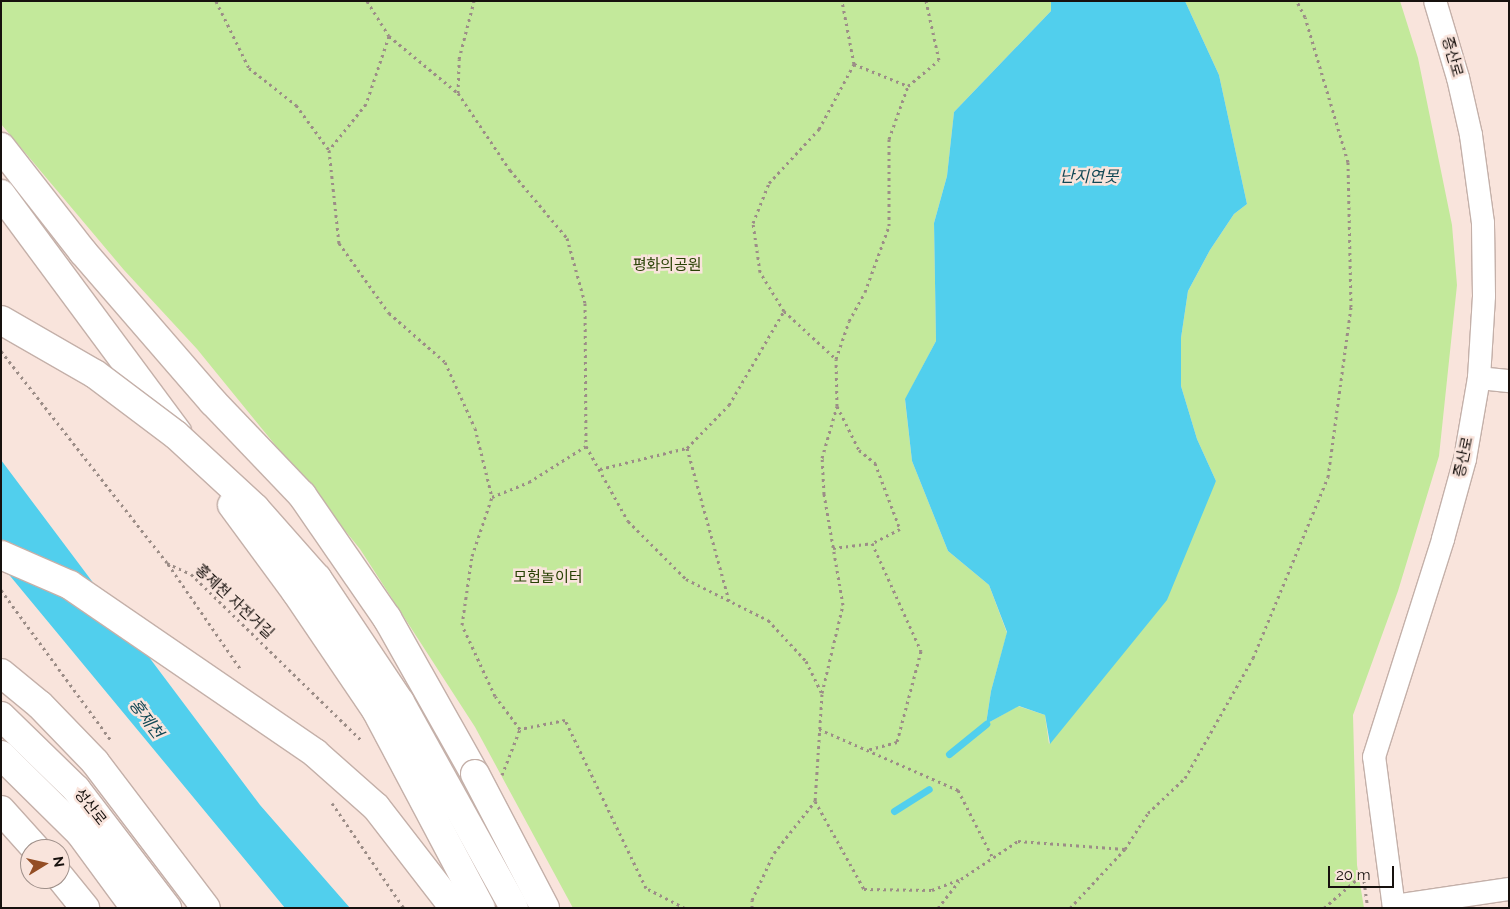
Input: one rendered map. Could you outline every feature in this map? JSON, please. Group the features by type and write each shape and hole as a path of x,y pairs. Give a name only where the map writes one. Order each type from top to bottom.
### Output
{"main road":[{"path":"1,147 83,252 213,402 302,495 387,618 488,777 545,908"},
{"path":"1,194 296,592 370,702 481,908"},
{"path":"1,320 95,374 176,435 255,508 317,578 400,702 514,908"},
{"path":"1,555 70,585 315,753 376,807 454,908"},
{"path":"1,673 40,705 95,762 206,908"},
{"name":"성산로","path":"1,716 76,789 167,908"},
{"path":"1,754 80,833 135,908"},
{"path":"1,810 27,839"},
{"path":"70,889 85,908"}],"lane":[{"name":"증산로","path":"1394,907 1374,757 1443,539 1465,459 1479,378 1484,296 1483,223 1471,135 1458,78 1435,1"},
{"path":"1479,378 1509,381"},
{"path":"1394,907 1509,889"}],"path":[{"path":"216,1 249,68 296,105 329,150 339,243 389,314 445,362 475,428 492,497 472,556 462,625 495,696 520,729"},
{"path":"367,1 389,36 458,93 510,170 567,238 585,303 586,446 634,527 686,579 768,620 806,660 822,694"},
{"path":"458,93 459,59 474,1"},
{"path":"836,359 784,311 760,272 753,223 769,182 818,129 854,64 842,1"},
{"path":"926,1 939,60 908,86 889,139 889,226 865,292 848,320 836,359 837,406 822,458 833,548 844,605 822,694 815,801 864,888 932,890 961,879 1018,841 1126,849"},
{"path":"1070,908 1126,849 1148,813 1185,778 1254,658 1328,477 1351,307 1348,162 1305,17 1297,1"},
{"path":"329,150 366,104 389,36"},
{"path":"854,64 908,86"},
{"path":"600,469 687,448 729,405 784,311"},
{"name":"홍제천 자전거길","path":"1,351 167,563 191,574 369,747"},
{"path":"833,548 872,543 900,529 875,463 859,450 837,406"},
{"path":"492,497 529,482 586,446"},
{"path":"687,448 729,600"},
{"path":"868,750 897,742 921,651 872,543"},
{"path":"488,777 520,729 565,720 646,888 685,908"},
{"path":"820,728 958,790 993,858"},
{"path":"752,908 752,900 774,853 815,801"},
{"path":"1324,908 1363,874 1368,908"},
{"path":"938,908 961,879"}],"green space":[{"name":"평화의공원","path":"1,1 1051,1 1051,11 954,112 947,176 934,223 936,341 905,400 912,461 948,551 989,585 1007,633 991,691 986,724 1018,706 1045,715 1049,744 1216,481 1197,439 1181,386 1181,338 1188,291 1210,250 1234,214 1247,204 1219,75 1185,1 1400,1 1418,58 1452,225 1457,285 1439,456 1398,591 1353,715 1357,865 1364,908 573,908 475,727 360,549 197,349 124,270 1,124"}],"water":[{"name":"난지연못","path":"1051,1 1185,1 1219,75 1247,204 1234,214 1210,250 1188,291 1181,338 1181,386 1197,439 1216,481 1167,600 1050,744 1045,715 1019,706 986,724 991,691 1007,632 989,585 948,551 912,461 905,399 936,341 934,223 947,176 954,112 1051,11"},
{"name":"홍제천","path":"1,460 260,805 350,908 285,908 1,565"}],"waterway":[{"path":"949,754 986,724"},
{"path":"894,811 929,789"}],"park label":[{"name":"모험놀이터","path":"548,578"}]}
